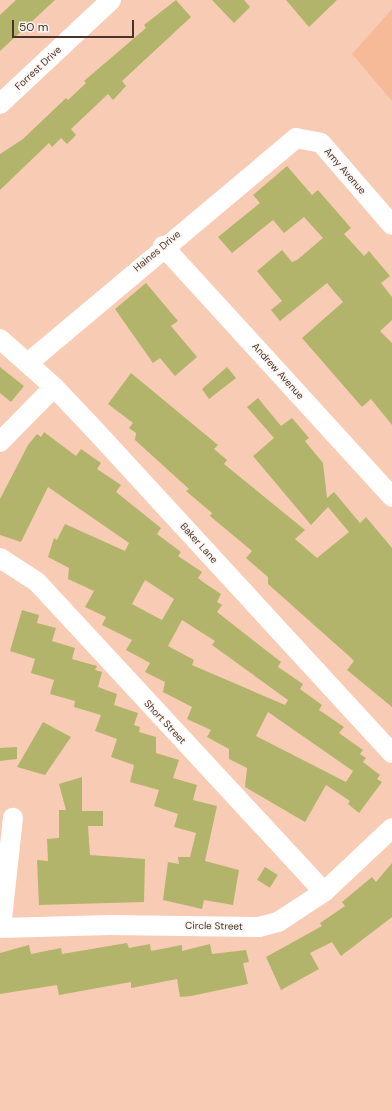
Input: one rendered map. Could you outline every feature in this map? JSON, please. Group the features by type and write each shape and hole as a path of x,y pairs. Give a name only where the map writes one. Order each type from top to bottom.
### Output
{"street":[{"name":"Forrest Drive","path":"0,104 111,0"},
{"name":"Amy Avenue","path":"288,141 304,137 321,144 392,225"},
{"name":"Haines Drive","path":"28,363 163,246 288,141"},
{"name":"Andrew Avenue","path":"163,246 392,497"},
{"name":"Baker Lane","path":"0,340 54,387 392,753"},
{"path":"0,442 29,408 54,387"},
{"name":"Short Street","path":"0,558 38,582 324,892"},
{"path":"0,928 13,818"},
{"name":"Circle Street","path":"0,928 110,925 259,927 288,917 324,892 392,828"}],"shaded area":[{"path":"392,9 392,101 352,54"}],"building":[{"path":"16,0 55,0 0,51 0,15"},
{"path":"176,0 191,17 122,81 126,86 113,100 108,94 71,129 76,135 67,144 61,138 52,147 49,143 0,190 0,154 23,139 66,98 68,100 86,83 84,81 146,28 144,25"},
{"path":"212,0 244,0 250,7 234,23"},
{"path":"286,0 337,0 309,27"},
{"path":"287,166 312,195 318,190 351,228 344,234 364,256 369,251 390,276 381,283 392,297 392,320 380,331 392,343 392,425 371,399 362,407 302,338 343,302 327,283 280,321 271,310 282,301 257,271 282,250 292,262 297,260 323,238 304,217 284,233 273,220 232,253 218,237 260,203 253,195"},
{"path":"146,283 178,321 171,326 197,357 175,376 160,358 153,363 115,309"},
{"path":"0,367 24,386 11,402 0,393"},
{"path":"227,367 236,378 209,399 202,389"},
{"path":"131,373 218,445 214,449 227,460 224,464 305,530 295,539 317,558 349,532 328,507 311,525 253,456 274,438 247,407 258,398 281,426 292,418 309,438 305,441 323,463 327,498 334,492 360,523 366,517 392,548 392,707 347,670 354,661 350,657 268,584 268,577 246,558 252,551 210,516 212,513 186,491 189,489 135,440 136,433 129,428 133,423 108,404"},
{"path":"44,432 76,456 81,449 101,463 97,469 121,485 116,492 161,528 157,534 181,552 178,556 202,572 198,578 221,594 217,602 222,605 217,612 281,662 278,667 303,684 300,689 322,705 319,710 344,727 339,733 363,750 360,754 366,758 363,762 380,775 377,779 382,782 359,813 348,804 350,801 326,785 305,822 245,787 247,768 229,759 229,749 207,737 211,730 187,719 192,707 163,692 165,682 145,672 150,663 126,650 132,640 102,625 106,617 85,607 94,591 68,579 69,568 48,557 54,538 57,540 65,524 125,551 129,543 48,487 21,542 0,535 0,499 28,445 37,434 41,437","holes":["145,580 174,599 162,620 132,604","182,620 215,641 212,645 288,700 285,705 192,665 194,660 168,646","268,712 353,771 346,782 256,736"]},
{"path":"22,610 39,615 37,623 56,628 52,641 75,648 72,659 97,666 95,670 102,672 98,687 117,694 114,705 138,713 134,725 140,727 139,732 156,737 156,753 179,760 173,778 197,785 193,800 217,806 205,861 239,870 233,905 204,900 202,909 163,900 168,862 179,864 178,857 190,857 196,833 174,827 178,814 154,806 159,790 130,782 134,765 111,757 117,739 95,731 101,715 74,707 75,701 50,694 54,680 31,673 35,659 10,651"},
{"path":"43,722 71,737 45,775 17,767"},
{"path":"17,747 17,759 0,761 0,748"},
{"path":"82,777 82,811 103,811 103,826 88,826 90,855 145,859 144,902 39,905 37,860 48,861 47,839 59,838 59,810 66,810 59,784"},
{"path":"392,863 392,917 341,956 332,942 310,953 319,969 281,990 266,957 322,926 320,923 345,906 342,902 372,877 376,882"},
{"path":"265,867 278,875 270,888 257,880"},
{"path":"127,943 129,948 150,944 151,951 182,945 182,951 210,944 212,954 246,950 249,962 243,963 248,984 180,997 177,979 131,988 131,982 59,995 57,985 0,994 0,953 29,945 31,954 61,948 62,954"}]}
